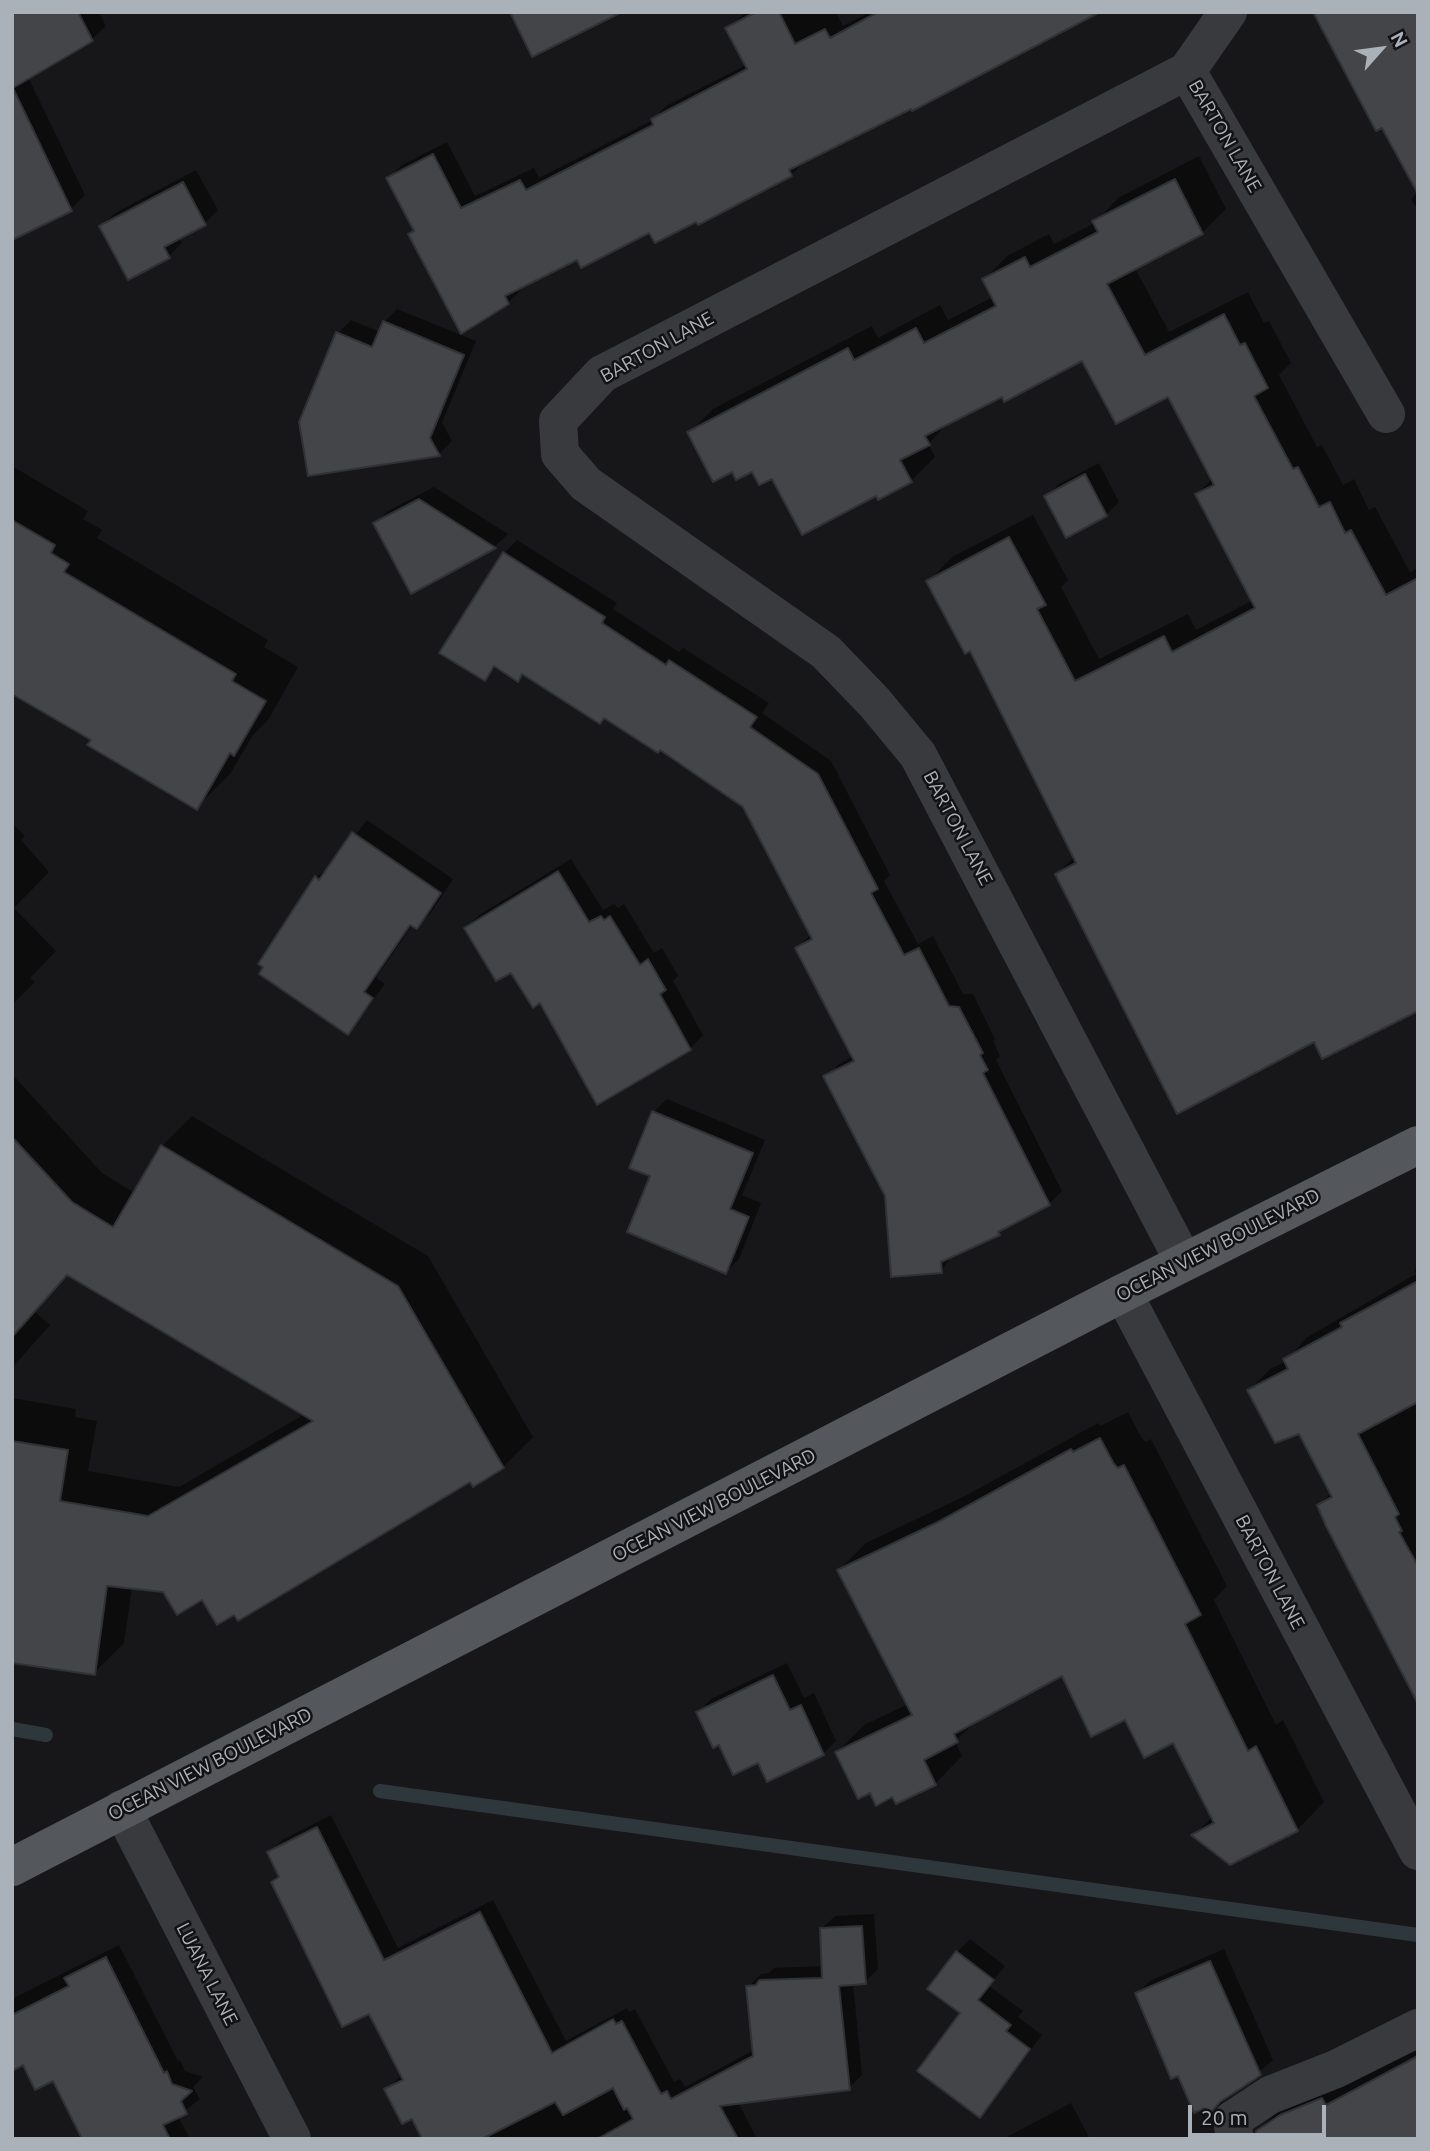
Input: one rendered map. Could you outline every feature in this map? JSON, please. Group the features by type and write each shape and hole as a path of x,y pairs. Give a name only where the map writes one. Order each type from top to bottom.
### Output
{"main road":[{"name":"OCEAN VIEW BOULEVARD","path":"12,1867 1122,1293 1418,1145"}],"street":[{"path":"1187,71 1228,12"},
{"name":"BARTON LANE","path":"1184,1262 918,755 875,703 825,652 586,484 560,454 556,432 562,414 602,374 1187,71 1386,414"},
{"name":"BARTON LANE","path":"1122,1293 1418,1851"},
{"name":"LUANA LANE","path":"122,1809 292,2139"},
{"path":"1235,2139 1232,2120 1270,2095 1336,2069 1418,2028"}],"building":[{"path":"12,12 78,12 93,41 13,88 72,211 12,240"},
{"path":"510,12 622,12 532,57"},
{"path":"756,12 779,12 795,44 825,29 830,38 878,12 1100,12 912,111 911,109 789,170 792,176 698,225 696,222 655,243 649,233 581,268 577,260 505,296 509,304 461,334 408,234 414,231 386,178 433,154 461,208 520,180 526,190 653,125 651,119 747,69 725,28"},
{"path":"1313,12 1418,12 1418,194 1382,128 1376,131"},
{"path":"1175,179 1203,234 1107,284 1145,355 1224,314 1240,345 1245,343 1268,388 1254,396 1293,469 1298,467 1319,507 1330,502 1345,533 1351,530 1386,595 1418,578 1418,1011 1322,1059 1314,1042 1177,1114 1055,874 1076,863 970,651 965,654 926,581 1009,537 1046,605 1037,609 1075,681 1164,636 1172,652 1255,608 1195,494 1214,485 1168,397 1116,424 1082,361 1004,402 1002,397 925,436 930,445 900,460 912,482 878,500 876,496 802,535 772,479 759,485 752,472 736,480 732,472 713,482 687,432 848,348 854,360 916,328 924,343 996,306 982,279 1025,257 1030,267 1098,232 1092,221"},
{"path":"183,182 206,225 164,247 170,258 128,280 99,226"},
{"path":"383,321 464,355 430,438 440,456 308,476 299,422 336,332 372,347"},
{"path":"1085,474 1107,516 1066,538 1044,496"},
{"path":"419,499 496,548 411,594 373,523"},
{"path":"12,520 55,545 51,553 69,564 64,572 236,674 232,681 266,701 234,756 230,753 197,810 87,745 91,740 12,694"},
{"path":"503,552 605,617 602,623 666,665 669,660 757,717 750,727 818,774 878,889 871,893 904,955 919,948 949,1006 959,1007 983,1053 980,1055 988,1070 983,1073 1050,1205 998,1232 1000,1235 941,1262 942,1273 891,1277 885,1196 823,1076 854,1061 795,948 812,939 743,807 660,750 658,753 604,718 600,724 522,674 518,682 494,666 485,681 439,653"},
{"path":"352,832 441,893 417,929 410,925 364,992 373,998 348,1035 259,974 263,967 258,964 315,876 319,880"},
{"path":"558,871 589,922 601,916 604,920 610,916 640,965 648,959 666,990 660,994 691,1050 597,1105 540,1003 533,1008 511,973 496,981 464,928"},
{"path":"652,1111 753,1153 730,1209 749,1217 726,1274 627,1232 650,1176 629,1168"},
{"path":"12,1137 72,1202 113,1227 161,1145 398,1286 504,1468 473,1487 470,1482 238,1621 234,1615 217,1625 202,1600 177,1615 163,1592 107,1586 95,1675 12,1663 12,1441 68,1450 60,1501 148,1516 313,1421 67,1275 12,1337"},
{"path":"1418,1281 1418,1402 1358,1434 1399,1514 1395,1517 1402,1531 1399,1532 1418,1566 1418,1704 1326,1526 1317,1505 1332,1497 1299,1434 1275,1443 1247,1390 1288,1369 1283,1359 1342,1327 1340,1323"},
{"path":"1100,1438 1114,1464 1118,1468 1124,1465 1201,1615 1185,1624 1248,1751 1256,1746 1298,1831 1230,1865 1191,1835 1214,1823 1173,1743 1144,1758 1125,1720 1091,1737 1062,1676 954,1734 958,1742 924,1760 936,1785 896,1804 892,1797 876,1806 870,1793 858,1799 835,1752 912,1715 837,1570 938,1522 1071,1449 1073,1452"},
{"path":"773,1675 790,1710 801,1705 824,1755 767,1782 758,1763 733,1775 719,1745 713,1748 696,1712"},
{"path":"317,1827 384,1960 480,1912 552,2053 613,2019 616,2024 622,2021 661,2094 667,2091 671,2099 753,2056 746,1986 756,1985 759,1980 822,1978 820,1928 862,1926 866,1984 839,1986 850,2090 720,2106 738,2139 597,2139 633,2119 627,2108 624,2110 613,2088 563,2115 555,2102 482,2139 422,2139 412,2119 402,2124 384,2089 403,2080 369,2014 342,2027 271,1882 279,1877 267,1852"},
{"path":"956,1951 994,1980 978,2000 1011,2025 1006,2031 1030,2049 980,2118 917,2071 960,2013 927,1989"},
{"path":"106,1957 164,2073 167,2071 172,2084 192,2091 181,2101 187,2114 163,2125 170,2139 82,2139 53,2081 35,2090 23,2065 12,2071 12,2015 69,1986 64,1978"},
{"path":"1210,1961 1261,2075 1220,2102 1208,2116 1205,2108 1194,2113 1178,2076 1171,2079 1135,1993"},
{"path":"1418,2056 1418,2139 1256,2139 1256,2131 1280,2115 1322,2098 1326,2105"}],"waterway":[{"path":"12,1729 46,1735"},
{"path":"380,1791 1418,1935"}]}
